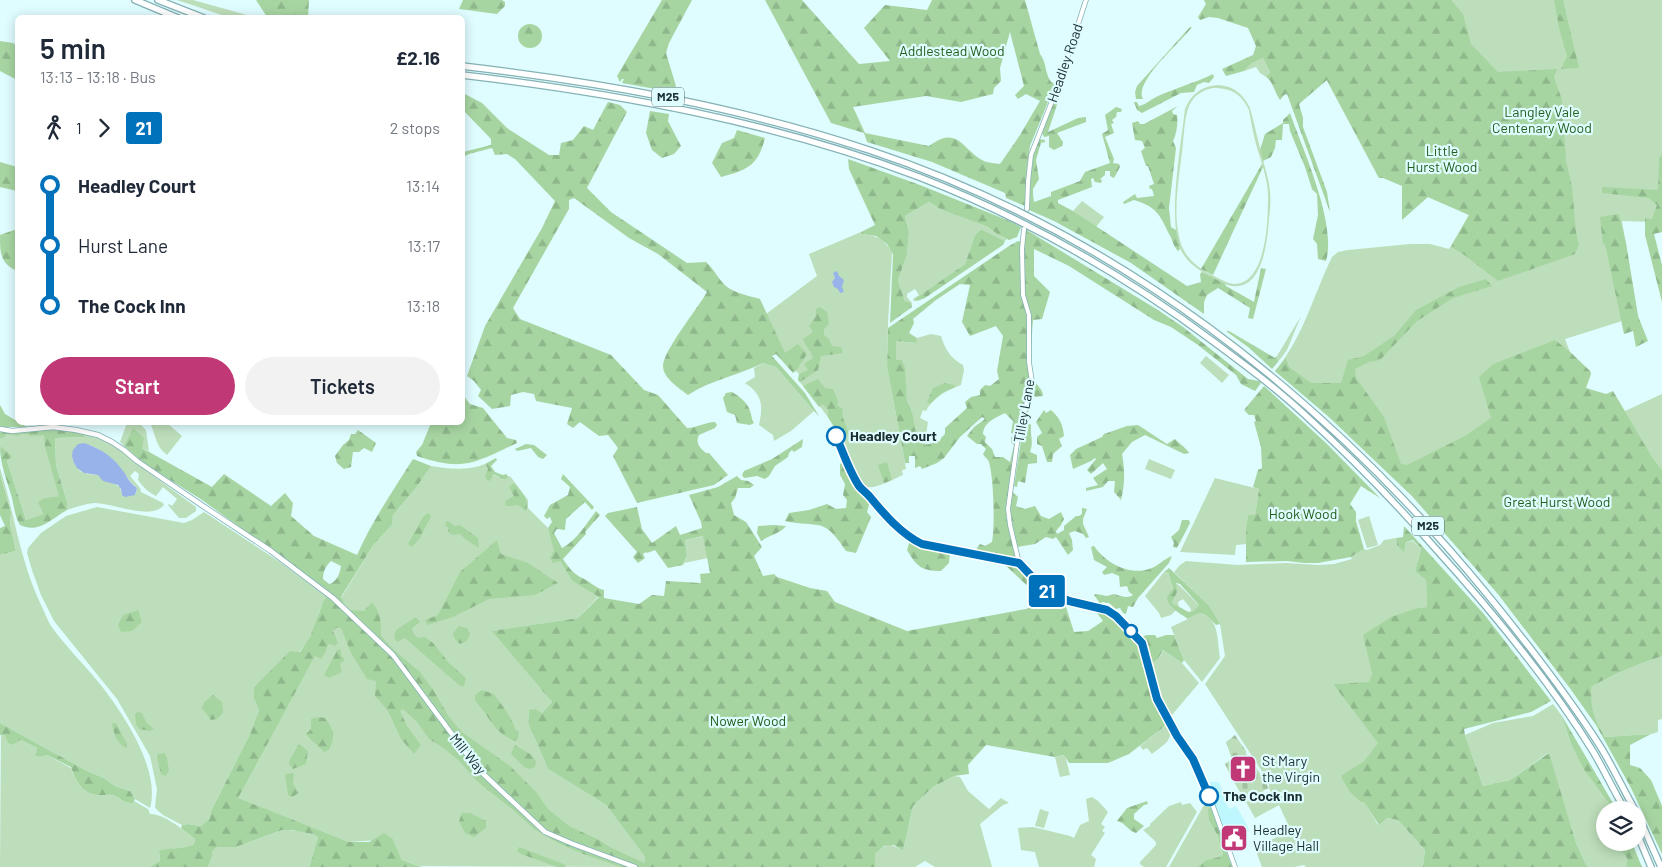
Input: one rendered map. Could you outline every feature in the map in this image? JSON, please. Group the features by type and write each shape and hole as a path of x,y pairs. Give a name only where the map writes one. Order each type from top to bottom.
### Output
{"highway":[{"path":"135,0 171,15"},
{"path":"158,0 196,15"},
{"name":"M25","path":"465,66 564,79 674,99 799,129 869,150 919,168 1015,209 1128,271 1186,310 1280,382 1307,405 1409,505 1458,558 1516,629 1601,748 1630,801"},
{"name":"M25","path":"465,75 566,88 678,109 800,138 866,158 920,178 1013,217 1124,279 1182,318 1274,389 1329,438 1404,512 1464,580 1530,663 1594,753 1620,801"},
{"path":"1646,833 1661,867"},
{"path":"1644,851 1651,867"}],"main road":[{"name":"Mill Way","path":"0,429 63,428 87,432 112,442 271,552 333,598 393,654 478,769 545,832 635,867"}],"street":[{"name":"Headley Road","path":"1027,209 1031,155 1059,83 1086,0"},
{"name":"Tilley Lane","path":"1024,229 1022,295 1029,315 1029,362 1032,382 1018,436 1008,509 1019,563 1050,593 1069,601 1107,610 1124,623 1142,643 1157,699 1177,736 1193,759 1204,783 1234,867"}],"shaded area":[{"path":"837,271 844,280 842,287 844,292 840,293 832,282 835,278 833,273"},
{"path":"84,443 95,447 113,459 137,488 135,495 125,497 122,495 118,485 103,481 98,475 84,473 77,468 72,456 73,450 78,444"},
{"path":"1205,782 1219,782 1227,805 1230,809 1236,806 1249,831 1242,837 1227,841"}],"green space":[{"path":"177,0 193,0 247,15 222,15"},
{"path":"256,0 309,0 308,15 266,15"},
{"path":"463,0 502,0 505,2 505,6 497,14 459,9"},
{"path":"662,0 692,0 669,43 666,53 676,86 672,92 622,83 624,79 620,82 617,76"},
{"name":"Addlestead Wood","path":"765,0 802,0 859,64 890,61 864,28 885,5 927,10 932,0 1025,0 1040,54 1049,79 1055,85 1030,146 1025,206 1006,198 1005,193 932,162 867,142 864,133 831,123","holes":["1010,32 1024,86 1015,95 1018,99 1026,94 1040,101 1000,164 984,161 953,138 939,140 929,146 865,133 853,107 926,96 961,102 993,94 994,88 1001,81 1000,68"]},
{"name":"Langley Vale Centenary Wood","path":"1204,0 1662,0 1662,232 1653,222 1622,221 1638,316 1565,339 1570,352 1591,374 1573,382 1575,386 1625,411 1662,394 1662,647 1569,687 1498,594 1412,496 1329,417 1275,371 1293,345 1332,257 1338,252 1410,244 1430,244 1449,249 1469,215 1421,194 1392,170 1379,178 1327,81 1256,11 1206,4"},
{"name":"Little Hurst Wood","path":"1204,0 1451,0 1463,14 1471,44 1498,72 1557,69 1554,77 1562,100 1566,160 1572,187 1579,245 1575,254 1498,281 1451,247 1469,215 1428,197 1402,220 1402,186 1379,178 1327,80 1299,104 1303,118 1303,127 1327,192 1330,212 1287,94 1280,100 1266,77 1270,72 1263,58 1251,64 1244,71 1226,76 1222,69 1253,55 1256,46 1248,28 1218,18 1209,17 1200,20 1198,17 1206,4"},
{"path":"1554,0 1563,0 1579,68 1561,69 1567,56"},
{"path":"530,24 538,28 542,36 538,44 530,48 522,44 518,36 522,28"},
{"path":"1192,27 1151,73 1142,92 1143,99 1136,99 1135,92 1137,86"},
{"path":"0,41 13,43 15,44 15,79 0,71"},
{"path":"1263,58 1270,72 1266,77 1256,67 1244,71 1251,64"},
{"path":"1213,74 1214,77 1209,83 1204,82 1197,85 1194,92 1181,93 1142,113 1137,110 1134,102 1137,102 1139,106 1145,104 1156,97"},
{"path":"1064,75 1065,81 1048,132 1078,118 1086,117 1086,122 1057,133 1063,142 1062,146 1054,150 1049,147 1049,136 1044,137 1042,133"},
{"path":"1218,85 1233,89 1241,95 1250,108 1268,177 1270,192 1266,243 1259,268 1253,278 1245,284 1234,286 1220,282 1203,272 1187,259 1180,248 1175,218 1176,180 1185,109 1190,99 1202,89","holes":["1213,88 1226,89 1235,93 1243,100 1249,110 1268,193 1266,236 1259,263 1253,274 1245,281 1234,284 1196,265 1183,249 1178,232 1176,207 1186,116 1188,108 1196,96"]},
{"path":"465,94 482,103 507,128 549,155 559,155 561,143 573,140 584,126 593,130 608,102 620,105 627,112 587,188 611,212 687,263 706,262 723,283 733,291 760,299 785,353 798,344 807,354 793,373 776,354 772,356 805,393 819,416 776,367 763,363 706,385 688,395 672,382 664,370 665,359 675,340 707,292 658,254 629,238 574,198 569,200 569,209 513,308 520,319 611,355 644,390 658,395 687,428 715,422 717,425 715,428 699,435 698,443 728,475 714,485 637,503 613,456 618,448 608,435 599,436 580,422 573,428 567,424 572,408 536,401 534,394 523,392 511,395 510,406 492,409 478,396 481,390 467,376 485,326 542,228 555,201 515,159 507,154 495,155 492,148 465,156 465,152 491,145 491,139 465,112"},
{"path":"1178,106 1172,111 1173,114 1177,115 1177,121 1173,141 1176,148 1169,208 1171,227 1176,230 1180,249 1178,251 1162,221 1152,208 1134,200 1124,204 1123,202 1135,194 1137,198 1154,196 1149,186 1154,184 1141,151 1145,148 1142,141 1135,140 1132,123 1138,121 1140,124 1144,124"},
{"path":"1116,107 1122,109 1121,112 1117,112 1116,117 1112,120 1114,123 1111,124 1114,133 1105,137 1114,159 1113,163 1119,164 1120,167 1114,178 1110,176 1110,171 1105,171 1105,175 1100,179 1102,180 1101,183 1095,182 1093,178 1091,179 1092,187 1058,200 1058,203 1187,286 1201,282 1200,274 1202,272 1254,302 1261,268 1266,269 1253,319 1248,318 1250,308 1218,288 1207,295 1204,302 1204,314 1131,263 1054,221 1029,210 1032,155 1039,139 1045,140 1045,142 1041,143 1036,160 1039,179 1033,189 1034,202 1051,196 1051,192 1080,181 1085,172 1110,163 1102,134 1108,130 1105,115"},
{"path":"650,111 669,114 668,121 681,146 674,154 662,158 652,150 646,133"},
{"path":"1290,113 1310,166 1323,208 1327,227 1328,246 1326,261 1318,259 1317,244 1313,239 1318,215 1317,194 1312,189 1289,124 1283,124 1282,140 1276,140 1271,157 1263,161 1260,150 1265,134 1283,123 1283,120"},
{"path":"737,130 765,138 762,147 755,161 745,169 721,177 712,163 722,143 734,138"},
{"path":"1662,154 1662,232 1654,234 1662,265 1662,302 1645,235 1645,218 1652,219 1657,205 1649,198 1602,193 1602,187 1658,190 1659,159"},
{"path":"848,159 920,185 1012,222 1021,227 1017,237 1009,240 988,227 942,210 929,202 905,216 909,232 907,255 898,280 905,301 910,302 912,307 890,323 893,254 887,244 876,236 862,234 861,232 875,225 849,169"},
{"path":"0,162 15,166 15,191 0,187"},
{"path":"1262,164 1263,167 1213,275 1201,269"},
{"path":"1082,201 1104,217 1096,227 1073,211"},
{"path":"929,202 942,210 988,227 1007,239 1005,241 981,229 975,235 965,264 916,299 917,301 913,299 919,295 915,289 907,294 912,307 910,302 905,301 898,280 907,255 909,232 905,216"},
{"path":"1619,214 1626,243 1638,316 1648,341 1636,347 1633,331 1624,334 1605,244 1603,245 1600,217"},
{"path":"981,229 1005,241 1003,245 925,298 917,301 915,299 965,264 975,235"},
{"path":"1025,229 1158,310 1183,327 1248,379 1261,383 1255,391 1241,384 1236,375 1198,345 1171,327 1154,320 1069,266 1034,249 1034,276 1050,292 1042,319 1033,320 1032,333 1032,374 1043,396 1035,397 1032,392 1028,391 1021,399 1025,403 1017,434 1011,433 1013,421 1005,413 988,423 983,434 986,437 985,442 992,449 995,457 1003,457 1010,462 1014,445 1011,442 1011,437 1015,437 1017,440 1006,509 1015,560 977,553 977,548 980,544 985,546 992,542 993,488 990,466 983,454 986,449 967,436 974,427 985,419 982,417 960,437 944,458 937,463 922,469 920,466 915,468 915,456 909,456 909,463 905,463 887,366 888,328 1009,246 1018,241 1023,242","holes":["960,284 970,285 962,322 970,336 996,326 1003,336 997,371 999,379 990,386 985,385 980,390 980,395 971,397 965,402 967,408 945,428 945,434 940,441 925,445 920,441 911,440 910,437 916,432 912,412 907,400 905,368 902,360 896,360 896,341 916,343 917,338 909,333 914,323 913,319 936,300"]},
{"path":"15,230 15,270 7,265 2,257 0,235"},
{"name":"Headley Court","path":"861,232 862,234 880,239 892,252 887,365 906,469 902,470 903,475 873,487 861,485 857,481 840,438 824,412 798,380 799,374 796,371 793,373 766,314 817,276 809,254"},
{"name":"Great Hurst Wood","path":"1486,279 1492,286 1453,298 1417,321 1380,360 1369,362 1355,369 1356,378 1384,417 1401,464 1407,465 1465,436 1491,418 1479,377 1493,364 1555,340 1590,371 1591,374 1586,388 1606,394 1613,391 1653,459 1662,470 1662,656 1634,666 1591,687 1594,714 1605,737 1651,734 1630,745 1630,765 1640,768 1651,780 1662,806 1662,854 1646,820 1646,801 1637,801 1596,725 1498,594 1412,496 1329,417 1275,371 1286,358 1289,367 1311,383 1341,383 1348,360 1364,356 1394,336 1416,310 1459,287"},
{"path":"820,307 827,312 829,324 824,329 824,335 829,339 832,346 841,347 843,353 821,356 818,370 800,382 798,380 799,374 808,370 804,364 813,358 803,339 813,332 809,326 816,316 816,309"},
{"path":"1301,316 1287,350 1278,362 1277,356"},
{"path":"1226,331 1275,358 1277,356 1278,362 1272,369 1248,347"},
{"path":"931,334 941,336 949,353 963,365 964,370 961,385 950,389 933,401 926,411 923,410 920,418 928,422 927,445 925,445 920,441 911,440 910,437 912,412 907,400 902,360 896,360 896,341 915,343 917,338"},
{"path":"1206,356 1229,375 1222,383 1200,363"},
{"path":"763,363 776,367 814,411 791,431 774,441 773,435 759,425 760,401 751,387 745,383 755,377 754,368"},
{"path":"818,379 825,388 833,389 838,401 837,405 843,409 842,415 849,434 840,437 828,417 828,410 823,404 819,407 803,386"},
{"path":"945,383 955,387 942,393 930,404 927,402 933,388"},
{"name":"Hook Wood","path":"1264,386 1326,443 1380,498 1361,486 1350,504 1356,512 1356,521 1364,549 1351,557 1318,563 1287,561 1246,562 1248,515 1255,515 1259,489 1253,487 1258,470 1262,468 1261,447 1254,422 1256,421 1254,415 1249,415 1244,410"},
{"path":"732,392 747,405 754,423 750,425 737,423 735,415 727,412 723,398 726,393"},
{"path":"465,398 470,404 483,408 507,438 516,440 517,443 479,460 458,464 446,464 417,456 416,452 422,445 430,425 465,425"},
{"path":"0,405 5,414 15,420 15,425 27,427 0,427"},
{"path":"1026,408 1029,408 1027,421 1031,425 1032,445 1030,452 1037,455 1037,463 1028,464 1025,483 1018,481 1017,487 1014,486"},
{"path":"1044,410 1046,413 1051,410 1057,416 1064,432 1064,436 1059,439 1062,446 1053,454 1052,462 1047,462 1042,446 1037,444 1037,437 1042,433 1036,422"},
{"path":"126,425 141,425 146,430 149,451 142,448 133,429 124,446 120,442"},
{"path":"151,425 169,425 182,436 167,455 158,444"},
{"path":"1138,425 1167,444 1175,439 1189,453 1184,454 1145,435 1132,442 1122,454 1124,477 1121,500 1114,492 1115,481 1108,481 1103,487 1086,491 1086,488 1098,485 1093,478 1107,469 1103,463 1091,474 1087,470 1095,458 1073,469 1070,455 1076,449 1102,437 1104,434 1127,426"},
{"name":"Nower Wood","path":"133,428 144,438 142,448 212,487 224,474 271,506 285,493 293,503 291,516 314,536 357,555 376,518 413,459 431,466 416,488 393,515 392,525 374,544 341,597 345,604 342,608 346,612 352,610 364,611 372,602 380,618 381,636 420,672 449,717 462,732 510,766 536,792 548,809 569,826 644,863 645,857 606,805 548,769 528,723 529,710 535,709 542,713 552,702 492,631 578,618 599,597 572,581 560,561 553,563 550,558 554,551 548,528 552,522 550,517 547,519 544,516 550,505 568,495 570,487 561,479 563,474 594,507 592,510 585,502 566,519 565,530 557,529 554,533 562,548 577,536 596,511 600,515 585,532 586,534 563,559 576,574 604,590 604,598 639,604 652,595 664,596 666,581 701,583 700,574 710,573 703,536 685,540 687,555 683,565 668,568 655,550 643,554 645,558 638,563 633,557 637,552 605,516 608,513 637,507 642,529 652,543 676,526 680,535 702,528 689,495 718,487 737,476 741,480 748,481 754,485 750,488 738,488 735,498 731,503 734,515 746,522 762,547 754,556 763,576 774,574 777,577 810,588 827,591 835,602 907,631 1026,609 1037,605 1034,592 1004,564 1017,565 1029,576 1035,574 1051,587 1048,593 1062,600 1074,632 1088,631 1103,621 1097,613 1098,609 1119,621 1136,639 1147,635 1155,635 1157,638 1174,635 1184,660 1182,663 1163,650 1152,664 1146,667 1157,704 1169,723 1129,754 1108,763 1069,763 1064,755 1055,757 986,745 968,765 969,774 954,776 933,787 913,806 903,851 894,845 884,846 875,854 875,867 621,867 583,854 558,843 534,829 479,783 458,760 429,739 417,722 403,709 400,711 407,726 421,745 414,754 401,739 388,711 375,696 376,681 367,679 351,653 341,628 336,628 333,631 338,643 335,646 328,644 321,659 315,656 238,798 349,842 369,842 384,833 393,839 402,860 423,867 309,867 318,837 292,830 282,830 236,847 217,847 212,852 208,867 149,867 160,861 159,851 194,844 195,839 181,828 182,825 201,826 209,820 211,811 250,734 259,710 254,699 254,687 290,651 300,652 310,637 323,602 330,592 202,500 142,462 124,446","holes":["331,561 341,566 339,574 334,581 329,584 323,579 325,569"]},
{"path":"44,430 46,447 60,496 44,498 40,507 43,514 26,520 7,461 11,456 0,446 0,432"},
{"path":"63,430 85,434 84,437 55,438 56,465 67,502 67,510 45,524 33,528 20,525 2,466 0,446 12,456 7,461 26,520 43,514 38,502 44,498 59,496 45,447 44,435 30,436 22,434 17,436 7,434 0,438 0,432"},
{"path":"358,430 376,443 372,452 364,448 359,452 353,452 351,467 344,469 337,463 335,456 349,440 351,434 355,434"},
{"path":"85,434 117,446 137,464 196,507 196,511 186,518 179,518 168,505 172,506 177,499 163,487 156,496 151,493 138,480 139,474 135,471 130,476 141,492 163,503 164,505 158,510 131,510 94,503 67,510 67,502 56,465 55,438 84,437","holes":["90,445 108,455 119,466 137,488 135,495 122,495 120,487 98,475 80,471 74,463"]},
{"path":"803,439 802,447 794,452 792,450 788,457 775,466 765,479 757,476 744,478 742,475 744,471 772,459"},
{"path":"526,444 534,445 547,455 543,459 538,457 531,448 517,451 515,449"},
{"path":"496,458 497,460 491,466 495,472 503,475 506,474 509,477 505,480 493,474 491,480 488,481 485,477 488,469 485,464"},
{"path":"1149,459 1175,470 1171,479 1145,469"},
{"path":"844,461 857,488 870,501 867,512 871,517 856,553 846,551 834,535 822,526 785,521 789,513 809,510 827,504 836,509 846,508 847,500 843,495 845,484 840,475 840,464"},
{"path":"887,462 892,480 884,483 878,465"},
{"path":"485,464 490,473 505,480 510,476 528,500 528,508 548,528 554,551 572,581 599,596 578,618 493,631 552,702 542,713 529,710 528,723 548,769 606,805 645,857 644,867 418,866 402,860 393,839 349,842 237,798 341,608 345,604 341,598 374,544 392,525 393,515 416,488 431,466 452,469"},
{"path":"0,468 23,557 35,592 51,626 109,696 129,726 145,760 150,777 152,793 150,808 135,799 130,791 115,786 104,778 87,771 0,723 0,555 16,551 10,524 11,512"},
{"path":"0,474 11,512 10,524 16,551 0,555 0,528 5,526 0,515"},
{"path":"1215,478 1259,489 1255,515 1248,515 1246,544 1236,545 1235,555 1180,552"},
{"path":"514,483 526,499 526,511 518,505 506,506 505,501 514,496 509,487"},
{"path":"1013,492 1018,497 1016,506 1025,509 1035,506 1041,516 1049,519 1061,512 1064,519 1056,531 1057,534 1064,530 1064,526 1076,516 1082,514 1082,508 1087,509 1083,524 1089,537 1086,538 1083,534 1075,531 1069,533 1073,550 1068,555 1056,537 1053,539 1046,537 1035,544 1017,547 1010,510"},
{"path":"97,507 184,523 204,512 280,562 327,597 305,645 293,658 254,687 254,699 259,710 250,734 211,811 209,821 201,826 182,825 163,815 155,807 157,789 150,756 117,699 54,621 41,595 32,570 27,553 28,548 41,533 66,516"},
{"path":"428,513 431,515 430,518 420,538 412,547 408,544 423,517"},
{"path":"1369,516 1378,545 1367,548 1358,520"},
{"path":"1182,520 1189,520 1190,523 1177,548 1173,547 1174,543 1171,537 1179,530"},
{"path":"448,521 455,526 460,525 478,538 479,548 460,534 452,535 448,531 448,527 445,526"},
{"path":"758,526 786,526 781,531 761,541 757,533"},
{"path":"1404,526 1484,614 1551,701 1531,712 1464,729 1483,786 1510,780 1549,753 1576,843 1587,867 1423,867 1425,850 1398,820 1387,818 1379,825 1364,802 1361,802 1350,792 1342,779 1342,775 1364,761 1378,743 1333,684 1369,682 1372,674 1363,635 1391,617 1417,608 1427,607 1426,580 1415,571 1421,549 1413,540 1406,542 1404,552 1397,545 1396,538 1403,537"},
{"path":"704,536 708,558 684,563 687,555 685,540"},
{"path":"1396,538 1397,545 1404,551 1406,542 1413,541 1421,549 1415,571 1426,579 1427,607 1417,608 1364,635 1372,674 1369,683 1333,684 1379,743 1364,761 1343,775 1364,801 1378,825 1387,818 1398,820 1425,850 1423,867 1306,867 1304,865 1294,867 1262,867 1256,851 1268,847 1266,842 1291,831 1279,805 1255,818 1245,800 1263,791 1266,796 1271,792 1269,782 1205,684 1225,656 1220,624 1207,605 1174,572 1186,561 1238,565 1334,564 1352,559 1351,557 1364,549 1367,550 1380,545 1384,540"},
{"path":"497,540 501,554 528,563 558,583 535,595 489,599 453,617 427,625 425,620 438,615 460,572"},
{"path":"910,540 919,545 950,551 949,563 941,571 921,567 907,550"},
{"path":"1094,546 1112,563 1135,571 1152,568 1172,556 1169,563 1138,598 1133,607 1128,606 1126,614 1120,608 1116,609 1109,603 1102,602 1101,605 1098,605 1099,602 1094,595 1096,594 1107,596 1114,594 1126,597 1133,595 1129,592 1127,586 1120,587 1119,576 1112,573 1104,575 1102,572 1107,567 1094,560 1091,547"},
{"path":"1169,568 1209,606 1220,624 1216,625 1203,614 1196,614 1188,619 1174,609 1169,604 1167,596 1173,589 1168,572 1164,572","holes":["1176,583 1180,584 1199,605 1190,612 1174,605 1172,602 1177,592"]},
{"path":"1164,572 1168,572 1173,590 1167,596 1171,607 1176,610 1171,615 1161,618 1145,596"},
{"path":"1175,583 1199,605 1195,610 1190,612 1191,609 1183,599 1178,602 1179,607 1174,606 1172,602"},
{"path":"138,610 142,622 132,631 121,632 118,625 123,615"},
{"path":"1195,613 1203,614 1213,622 1216,629 1220,658 1202,682 1184,660 1171,627 1188,619"},
{"path":"416,617 420,622 412,628 414,634 418,638 425,637 433,643 449,663 466,678 464,686 460,686 405,638 397,642 394,638 396,630"},
{"path":"459,626 467,628 470,634 467,641 460,644 454,638 453,633"},
{"path":"338,649 341,650 341,655 345,660 340,664 342,672 329,678 324,675"},
{"path":"1163,650 1182,663 1199,683 1171,716 1158,696 1150,666 1161,655"},
{"path":"1662,656 1662,719 1658,720 1658,732 1605,737 1594,713 1590,687 1634,666"},
{"path":"482,690 494,694 509,715 515,729 519,732 518,739 515,741 501,733 477,704 475,695"},
{"path":"213,695 222,702 223,713 217,719 211,720 202,708 204,702"},
{"path":"1553,704 1562,716 1570,741 1608,801 1596,801 1596,851 1621,851 1627,858 1626,867 1587,867 1576,843 1548,753 1510,780 1483,786 1465,735 1493,723 1533,716"},
{"path":"137,712 142,713 146,722 154,729 150,731 139,729 136,724 135,715"},
{"path":"1562,716 1612,801 1607,801 1583,768 1570,741"},
{"path":"325,718 333,733 333,740 329,750 324,752 306,734 311,729 311,719"},
{"path":"0,723 87,771 104,778 115,786 130,791 135,799 133,803 126,802 112,795 96,795 86,791 77,781 71,767 47,755 40,757 35,755 37,748 21,740 13,745 8,743 5,735 0,735"},
{"path":"112,723 116,723 127,744 126,748 120,744 116,737"},
{"path":"1169,723 1170,734 1164,745 1152,754 1147,748 1143,750 1140,746"},
{"path":"1,734 5,735 13,745 21,740 37,748 35,754 40,757 47,755 71,768 77,781 86,791 96,795 112,795 129,803 134,801 148,809 150,814 167,819 195,839 194,844 159,852 160,861 149,867 0,867"},
{"path":"1235,735 1269,788 1245,800 1225,764 1232,759 1226,742"},
{"path":"299,744 308,751 306,764 293,769 289,764 290,759"},
{"path":"515,745 530,754 536,761 535,767 529,769 524,767 511,754"},
{"path":"165,753 169,771 165,776 161,774 157,757 158,754"},
{"path":"1065,755 1070,775 1060,777 1055,757"},
{"path":"294,773 293,784 299,793 292,797 288,795 285,774"},
{"path":"954,776 960,777 968,791 989,809 1001,798 1009,803 1003,805 980,824 992,867 935,867 925,861 915,867 875,867 875,854 886,846 889,845 903,851 913,806 933,787"},
{"path":"1092,797 1108,812 1101,824 1105,827 1102,831 1105,833 1091,855 1096,859 1094,867 1039,867 1035,852 1021,850 1018,828 1033,827 1074,838 1080,825 1089,821 1086,799"},
{"path":"1147,801 1148,804 1144,805 1134,814 1134,819 1144,826 1136,833 1117,821 1127,808"},
{"path":"1181,802 1182,805 1190,803 1197,812 1166,867 1144,867 1140,862 1156,845 1156,842 1143,830 1150,826 1169,806"},
{"path":"1208,802 1211,808 1209,821 1218,836 1223,854 1206,860 1197,867 1169,867 1204,805"},
{"path":"1211,808 1232,867 1197,867 1206,860 1223,854 1218,836 1209,821 1208,809"},
{"path":"1040,809 1049,812 1044,828 1035,826"},
{"path":"462,813 470,813 486,821 486,828 474,837 465,833 459,821"},
{"path":"282,830 300,831 318,837 309,867 208,867 212,852 217,847 236,847"},
{"path":"519,847 566,865 565,867 557,867 521,854 517,851"},
{"path":"1621,851 1635,851 1642,867 1626,867 1627,858"}],"bus line":[{"name":"21","path":"836,436 860,487 896,525 915,541 988,558 1019,563 1050,593 1069,601 1107,610 1124,623 1142,643 1157,699 1169,718 1177,736 1193,759 1209,796"}],"place":[{"name":"Headley Court","path":"836,436"},
{"name":"St Mary the Virgin","path":"1243,769"},
{"name":"The Cock Inn","path":"1209,796"},
{"name":"Headley Village Hall","path":"1234,838"}]}
